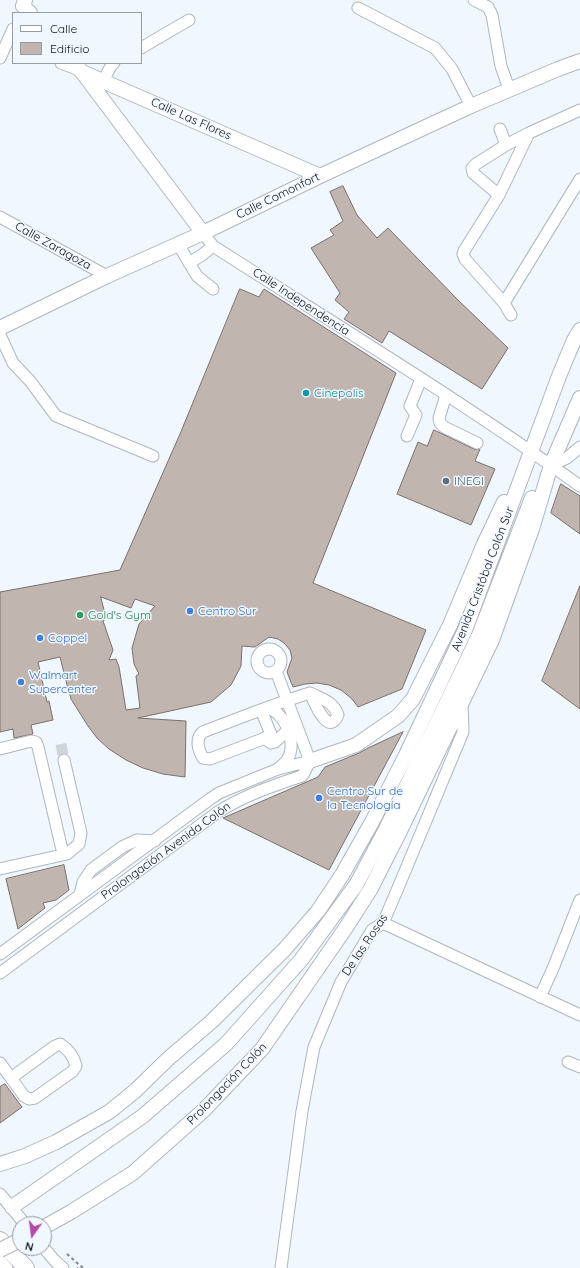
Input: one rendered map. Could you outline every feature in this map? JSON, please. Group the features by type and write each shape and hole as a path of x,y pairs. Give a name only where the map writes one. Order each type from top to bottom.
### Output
{"highway":[{"path":"0,1240 26,1268"}],"main road":[{"name":"Calle Comonfort","path":"558,69 580,53"},
{"name":"Calle Comonfort","path":"0,328 107,276 203,233 320,176 470,106 580,61"},
{"name":"Calle Las Flores","path":"78,67 103,80 320,176"},
{"name":"Calle Independencia","path":"78,67 203,233"},
{"name":"Avenida Cristóbal Colón Sur","path":"0,1164 25,1156 56,1142 109,1112 135,1091 169,1058 211,1022 284,950 318,911 342,875 372,822 406,755 465,630 559,376 574,340 580,330"},
{"path":"462,702 492,640 532,529 548,472 580,398"},
{"path":"310,761 356,745 398,716 413,699 450,625 484,544 510,490 524,468"},
{"path":"12,1207 143,1116 226,1044 301,960 356,885 386,828 478,635 534,495 548,472"},
{"name":"Prolongación Colón","path":"52,1223 133,1173 204,1110 262,1049 347,926 370,890 462,702"},
{"path":"0,1250 12,1244"}],"street":[{"path":"474,0 488,8 492,15 501,66 509,90"},
{"path":"358,8 435,48 452,68 470,106"},
{"path":"142,47 188,20"},
{"path":"0,58 12,31"},
{"name":"Calle Las Flores","path":"65,64 78,67"},
{"path":"103,80 112,64"},
{"path":"499,195 473,173 472,168 506,145 580,110"},
{"path":"500,129 506,145"},
{"path":"511,315 504,303 465,259 463,254 499,195 529,133"},
{"path":"504,303 578,185"},
{"name":"Calle Zaragoza","path":"0,216 107,276"},
{"name":"Calle Independencia","path":"203,233 213,246 531,451 548,472 580,486"},
{"path":"178,244 197,276 213,290"},
{"path":"189,263 213,246"},
{"path":"0,335 13,363 30,381 56,416 153,456"},
{"path":"407,436 416,415 410,406 421,379"},
{"path":"446,396 439,418 440,423 444,427 477,443"},
{"path":"548,472 580,447"},
{"path":"276,671 310,761"},
{"path":"264,709 271,735 210,758 203,758 199,752 198,740 199,735 203,732 287,700 310,693"},
{"name":"De las Rosas","path":"281,1268 302,1111 314,1047 341,982 372,930 383,923 463,732 462,702"},
{"path":"264,709 277,713 284,721 292,744 291,752 287,761 278,769"},
{"path":"264,738 272,743 275,742 287,730"},
{"path":"0,749 31,741 36,742 63,854"},
{"path":"0,869 67,854 79,844 81,833 64,760"},
{"name":"Prolongación Avenida Colón","path":"0,954 219,793 278,769 310,761"},
{"name":"Prolongación Avenida Colón","path":"0,973 218,812 235,802 262,790 302,776 310,761"},
{"path":"540,997 580,900"},
{"path":"383,923 580,1015"},
{"path":"0,1063 24,1096 29,1099 35,1098 73,1071 76,1066 75,1060 66,1047 60,1044 55,1046 11,1078"},
{"path":"568,1062 580,1067"},
{"path":"0,1194 19,1216"},
{"path":"51,1256 63,1268"},
{"path":"0,1260 6,1268"}],"path":[{"path":"67,1254 81,1268"}],"building":[{"path":"343,186 357,215 377,238 388,228 458,300 508,348 482,389 389,331 382,343 344,319 349,312 335,300 340,293 311,248 334,235 330,230 343,221 330,192"},
{"name":"Centro Sur","path":"240,289 259,297 264,289 396,373 313,583 426,630 402,689 358,707 352,699 341,690 329,685 317,683 293,687 287,672 292,658 290,650 278,639 269,637 255,647 242,646 241,666 231,685 211,702 138,718 186,721 185,777 163,774 143,768 126,760 109,749 97,738 71,699 60,657 38,662 47,702 49,701 53,720 31,725 33,734 14,738 13,729 0,732 0,592 120,570 180,434","holes":["101,597 131,608 135,599 155,606 139,624 132,648 134,664 139,674 136,676 140,708 126,710 119,667 116,659 109,660 113,650 103,621 106,619"]},
{"name":"INEGI","path":"434,430 474,449 480,449 475,461 495,469 471,525 397,494 418,442 427,446"},
{"path":"561,484 580,496 580,534 551,513"},
{"path":"580,586 580,709 542,681"},
{"name":"Centro Sur de la Tecnología","path":"403,732 329,870 223,818 318,777 325,767"},
{"path":"64,865 69,890 56,900 43,903 45,908 18,929 6,879"},
{"path":"5,1084 22,1107 0,1123 0,1087"}],"tunnel":[{"path":"61,744 64,760"}],"place":[{"name":"Cinepolis","path":"306,393"},
{"name":"INEGI","path":"446,481"},
{"name":"Centro Sur","path":"190,611"},
{"name":"Gold's Gym","path":"80,615"},
{"name":"Coppel","path":"40,638"},
{"name":"Walmart Supercenter","path":"21,682"},
{"name":"Centro Sur de la Tecnología","path":"319,798"}]}
